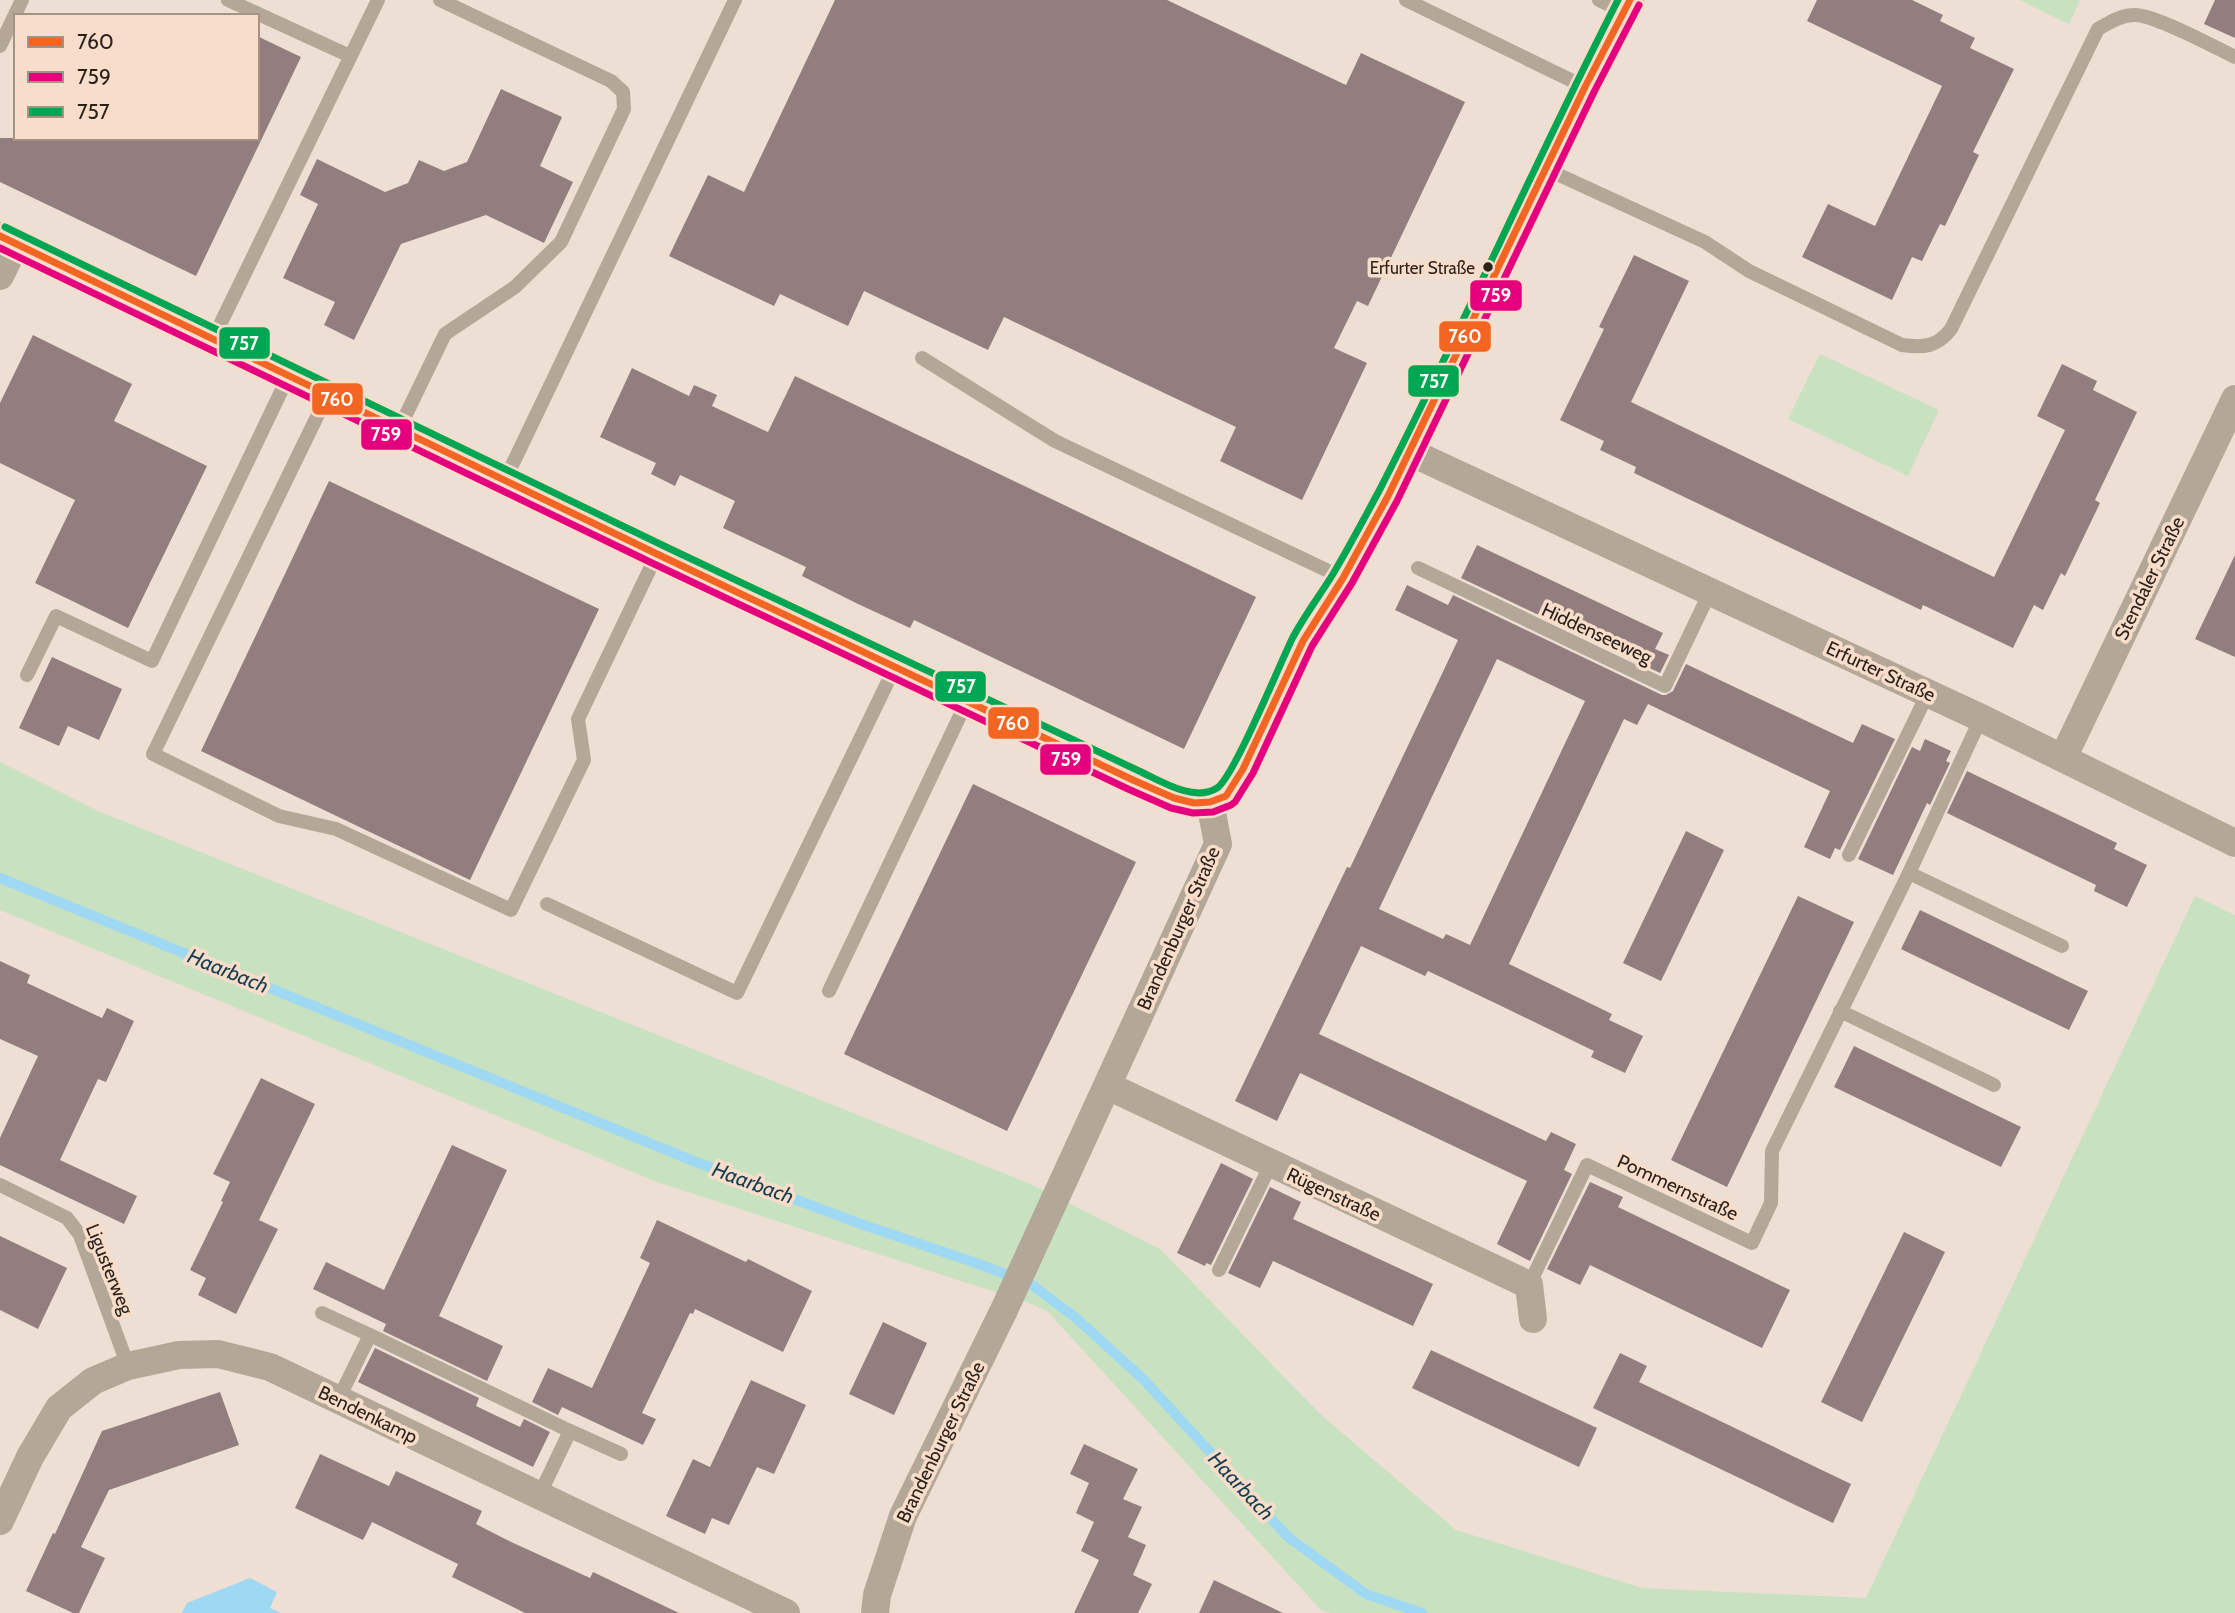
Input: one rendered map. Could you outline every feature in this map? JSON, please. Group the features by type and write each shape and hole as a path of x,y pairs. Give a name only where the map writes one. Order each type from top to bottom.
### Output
{"street":[{"path":"0,276 8,239 505,481 1174,799 1194,803 1210,802 1226,796 1243,769 1303,641 1343,578 1388,496 1585,87 1627,6"},
{"name":"Stendaler Straße","path":"2063,758 2235,398"},
{"name":"Erfurter Straße","path":"1410,452 1981,718 2235,843"},
{"name":"Brandenburger Straße","path":"875,1613 877,1595 903,1516 1035,1244 1218,845 1210,802"},
{"name":"Rügenstraße","path":"1108,1086 1530,1285"},
{"path":"1530,1285 1533,1319"},
{"name":"Bendenkamp","path":"0,1521 30,1457 59,1408 93,1381 128,1366 179,1355 218,1354 270,1367 786,1613"}],"lane":[{"path":"229,0 350,56"},
{"path":"213,339 378,0"},
{"path":"399,429 445,334 514,287 561,242 624,109 623,92 611,81 440,0"},
{"path":"505,481 735,0"},
{"path":"1406,0 1585,87"},
{"path":"1599,0 1627,6"},
{"path":"1546,169 1705,242 1749,271 1902,345 1920,348 1942,341 1951,329 2098,29 2117,18 2134,14 2155,20 2235,57"},
{"path":"0,46 14,17"},
{"path":"922,358 1055,441 1343,578"},
{"path":"27,675 56,616 152,661 289,375"},
{"path":"328,394 153,754 279,816 336,829 511,910 584,760 578,719 657,554"},
{"name":"Hiddenseeweg","path":"1418,568 1665,686 1710,592"},
{"path":"547,904 737,993 895,667"},
{"path":"1849,855 1928,693"},
{"path":"829,991 967,701"},
{"name":"Pommernstraße","path":"1530,1285 1587,1165 1752,1243 1771,1203 1772,1151 1909,873 1981,718"},
{"path":"1909,873 2062,946"},
{"path":"1840,1011 1994,1085"},
{"path":"1219,1270 1271,1164"},
{"name":"Ligusterweg","path":"0,1185 67,1218 80,1236 128,1366"},
{"path":"322,1313 621,1454"},
{"path":"338,1400 370,1335"},
{"path":"539,1496 570,1431"}],"green space":[{"path":"2019,0 2080,0 2069,24"},
{"path":"1820,354 1939,410 1908,476 1788,419"},
{"path":"0,762 98,811 1033,1185 1160,1249 1319,1413 1456,1530 1642,1588 1866,1598 2195,896 2235,915 2235,1613 1330,1613 1321,1610 1048,1312 1032,1304 657,1182 0,910"}],"water":[{"path":"250,1578 277,1592 270,1608 281,1613 182,1613 187,1603"}],"building":[{"path":"835,0 1167,0 1346,85 1361,53 1465,102 1368,306 1357,301 1334,348 1367,363 1302,500 1220,461 1236,427 1004,317 988,350 864,291 848,326 780,294 774,306 669,256 708,175 744,192"},
{"path":"1817,0 1912,0 1943,15 1940,21 1975,38 1970,48 2014,69 1973,152 1979,155 1945,226 1940,224 1922,261 1912,257 1892,300 1802,257 1828,204 1875,226 1942,86 1807,21"},
{"path":"2215,0 2235,0 2235,38 2204,24"},
{"path":"259,37 301,57 196,276 0,182 0,138 259,140"},
{"path":"501,89 562,117 540,166 573,182 544,243 486,215 401,244 354,340 324,325 335,302 283,278 318,204 300,195 317,159 385,192 408,183 419,160 444,171 467,162"},
{"path":"1634,255 1689,281 1631,402 1994,577 2065,430 2037,416 2062,364 2097,381 2093,390 2137,412 2095,500 2100,503 2065,576 2061,573 2043,610 2034,605 2013,648 1923,605 1921,610 1634,473 1636,467 1600,450 1604,441 1560,420 1604,329 1599,327"},
{"path":"33,335 132,384 114,421 207,466 128,628 35,583 75,500 0,463 0,403"},
{"path":"632,368 689,396 694,385 717,395 712,406 768,432 795,376 1256,597 1184,749 914,620 910,628 858,604 802,576 806,567 723,528 735,501 680,475 675,486 651,474 656,463 600,437"},
{"path":"329,481 599,609 470,880 201,751"},
{"path":"1477,545 1663,633 1655,649 1669,655 1660,673 1461,578"},
{"path":"2235,555 2235,657 2195,639"},
{"path":"1407,585 1448,605 1453,595 1662,695 1673,691 1686,664 1853,743 1862,724 1895,739 1840,850 1835,848 1830,859 1804,847 1830,791 1648,704 1637,725 1624,719 1509,964 1612,1014 1609,1020 1643,1036 1625,1073 1591,1057 1594,1051 1495,1003 1428,971 1425,976 1361,946 1319,1034 1546,1141 1551,1132 1576,1144 1564,1170 1572,1174 1530,1261 1497,1244 1527,1181 1300,1073 1277,1121 1235,1101 1458,640 1395,610","holes":["1497,659 1585,701 1470,945 1446,934 1443,939 1379,909"]},
{"path":"52,657 122,689 99,740 68,726 59,746 19,728"},
{"path":"1925,739 1951,751 1946,761 1950,763 1930,805 1927,803 1893,875 1858,859 1912,747 1920,751"},
{"path":"1967,771 2117,843 2114,849 2147,865 2127,907 2094,891 2096,885 1947,813"},
{"path":"973,784 1136,862 1007,1131 844,1054"},
{"path":"1686,831 1724,850 1661,981 1623,963"},
{"path":"1798,896 1854,922 1727,1187 1671,1160"},
{"path":"1920,910 2088,991 2069,1030 1901,949"},
{"path":"0,961 30,975 27,983 102,1018 107,1008 134,1021 106,1082 98,1079 60,1160 137,1196 124,1224 0,1165 0,1138 38,1056 0,1039"},
{"path":"1854,1046 2021,1127 2001,1167 1834,1087"},
{"path":"261,1078 315,1104 259,1220 278,1229 236,1314 198,1295 206,1278 190,1270 230,1182 213,1174"},
{"path":"452,1145 507,1170 439,1316 503,1346 487,1381 383,1331 386,1324 313,1289 326,1262 384,1290"},
{"path":"1221,1163 1253,1179 1211,1265 1206,1263 1205,1266 1177,1253"},
{"path":"1590,1182 1623,1197 1618,1207 1790,1290 1762,1348 1590,1265 1580,1285 1547,1269"},
{"path":"1270,1187 1301,1202 1293,1219 1433,1284 1413,1326 1273,1261 1260,1288 1228,1273"},
{"path":"657,1220 746,1262 748,1259 812,1291 783,1352 695,1309 693,1314 690,1313 642,1413 656,1419 643,1445 562,1407 558,1415 532,1402 548,1368 592,1388 650,1263 640,1258"},
{"path":"1904,1232 1945,1252 1862,1422 1821,1402"},
{"path":"0,1236 67,1268 38,1329 0,1310"},
{"path":"883,1322 927,1343 894,1415 849,1394"},
{"path":"375,1348 479,1398 476,1406 520,1427 524,1419 550,1432 533,1467 358,1382"},
{"path":"1431,1350 1597,1428 1579,1467 1412,1388"},
{"path":"1620,1353 1647,1366 1639,1382 1851,1484 1833,1523 1593,1408"},
{"path":"751,1380 806,1405 774,1474 757,1467 729,1525 712,1518 705,1534 666,1516 693,1459 710,1467"},
{"path":"220,1392 239,1445 109,1490 81,1547 105,1558 79,1613 73,1613 26,1591 102,1431"},
{"path":"1084,1444 1138,1469 1123,1499 1142,1507 1128,1537 1146,1545 1133,1575 1152,1584 1138,1613 1074,1613 1099,1560 1081,1551 1094,1522 1076,1513 1089,1483 1070,1474"},
{"path":"320,1454 389,1486 396,1471 482,1511 476,1524 505,1539 590,1578 593,1572 679,1613 525,1613 452,1577 458,1564 372,1522 363,1540 295,1508"},
{"path":"1214,1580 1283,1613 1199,1613"}],"waterway":[{"name":"Haarbach","path":"0,878 691,1160 1032,1285 1076,1318 1143,1379 1288,1537 1366,1594 1422,1613"}],"transit line":[{"name":"757","path":"5,227 662,545 1166,784 1187,792 1208,792 1217,788 1225,779 1293,637 1333,574 1379,491 1618,0"},
{"name":"760","path":"0,236 657,554 1133,780 1174,798 1194,803 1210,802 1226,796 1243,769 1303,641 1343,578 1388,496 1585,87 1630,0"},
{"name":"759","path":"0,248 1128,789 1171,808 1193,813 1213,812 1235,802 1253,773 1312,646 1352,583 1397,501 1594,92 1639,5"}],"place":[{"name":"Erfurter Straße","path":"1488,267"}]}
